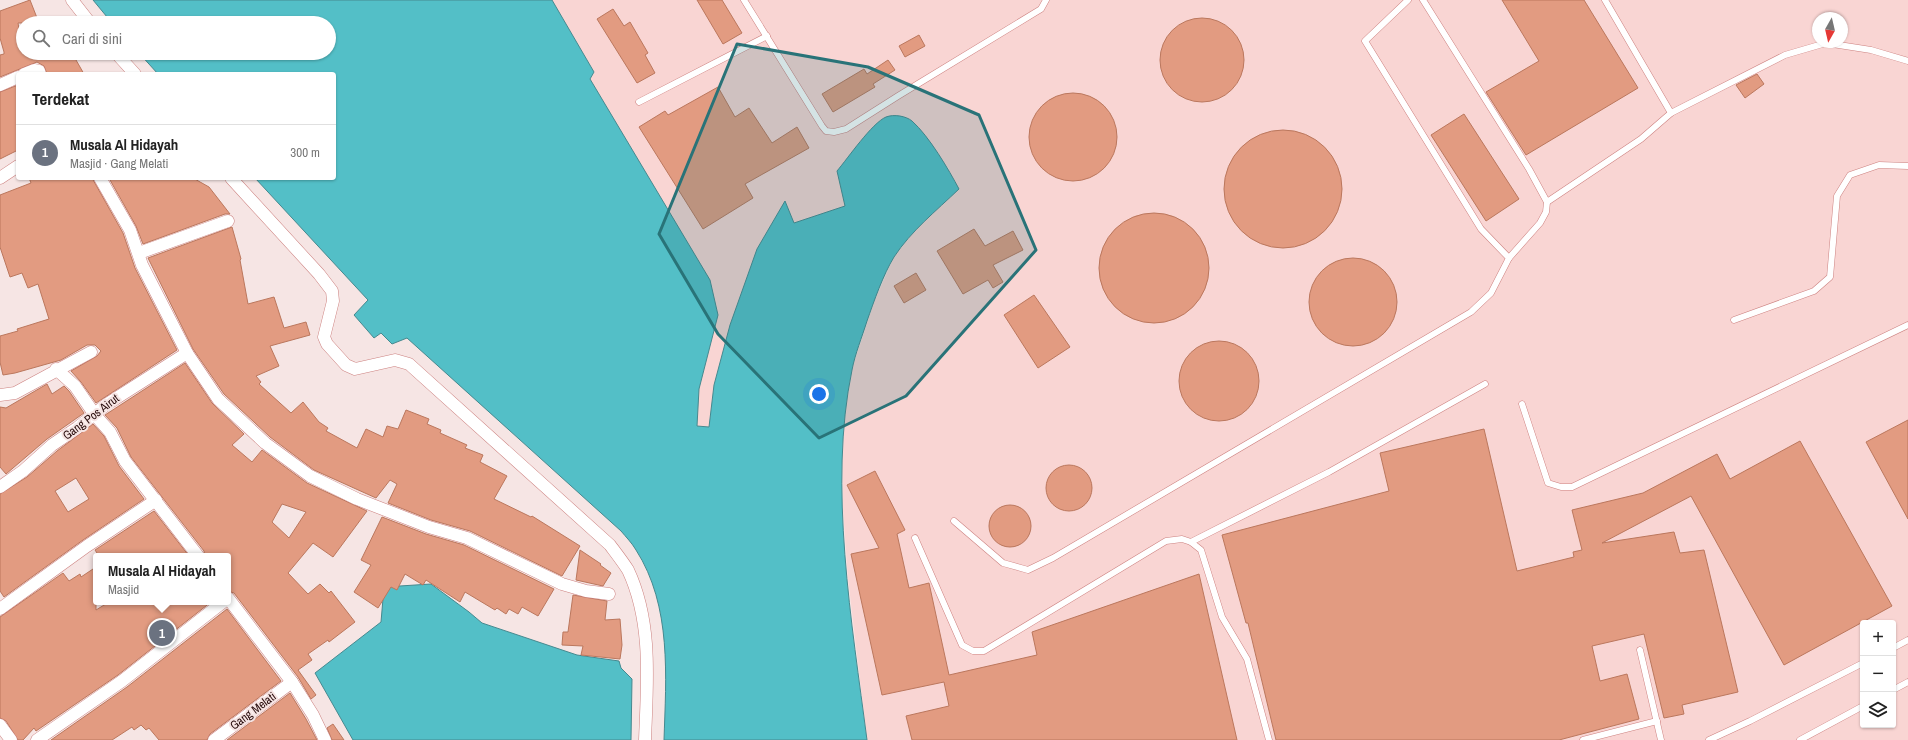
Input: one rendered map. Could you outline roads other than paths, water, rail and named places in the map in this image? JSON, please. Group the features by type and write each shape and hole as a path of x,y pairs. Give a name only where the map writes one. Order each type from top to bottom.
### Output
{"street":[{"path":"72,0 85,16"},
{"path":"122,60 133,72"},
{"path":"0,85 16,78"},
{"path":"0,178 16,167"},
{"path":"101,180 130,230 138,253 161,303 187,353 218,399 265,443 310,476 386,511 429,527 467,538 562,584 586,592 609,594"},
{"path":"233,180 319,274 332,291 333,301 324,337 327,344 346,365 355,369 395,360 409,364 610,545 627,569 638,595 644,625 647,660 645,740"},
{"path":"138,253 228,221"},
{"path":"0,396 15,393 56,369 91,352"},
{"name":"Gang Pos Airut","path":"0,488 23,471 52,445 132,387 187,353"},
{"path":"56,369 75,386 95,415 110,432 124,461 156,500 196,553"},
{"path":"0,609 87,546 156,500"},
{"path":"231,602 292,682 313,715 325,740"},
{"path":"37,740 122,682 219,605"},
{"name":"Gang Melati","path":"214,740 292,682"},
{"path":"0,725 11,740"}],"lane":[{"path":"744,0 822,126 826,131 834,132 846,129 1041,10 1046,0"},
{"path":"1408,0 1365,41 1481,229 1509,258"},
{"path":"954,521 1003,563 1028,570 1060,554 1472,312 1491,294 1509,258 1540,222 1546,212 1547,202 1529,169 1423,0"},
{"path":"1605,0 1671,113"},
{"path":"639,102 767,36"},
{"path":"1547,202 1641,139 1671,113 1785,55 1826,43 1871,50 1908,62"},
{"path":"1734,320 1814,291 1830,277 1837,196 1850,176 1879,165 1908,166"},
{"path":"1522,404 1548,483 1561,487 1572,487 1908,325"},
{"path":"1191,542 1329,472 1485,384"},
{"path":"914,538 962,644 973,651 984,651 1166,541 1182,539 1191,542 1201,550 1222,617 1247,659 1270,740"},
{"path":"1896,646 1908,640"},
{"path":"1640,650 1660,740"},
{"path":"1711,740 1860,665"},
{"path":"1896,688 1908,682"},
{"path":"1800,740 1860,708"},
{"path":"1583,740 1657,721"}],"water":[{"path":"93,0 552,0 594,72 590,79 710,280 718,315 699,389 697,426 709,427 714,385 730,325 757,249 785,201 794,223 845,206 837,171 867,133 886,117 900,116 912,121 932,144 959,189 908,238 894,257 886,272 867,321 852,370 845,414 842,460 842,507 849,602 867,740 664,740 666,667 661,618 656,594 648,572 633,545 621,531 407,338 392,344 381,333 374,338 354,315 368,300 257,180 336,180 336,72 156,72 145,60 336,60 336,16 106,16"},
{"path":"431,584 482,623 577,655 619,661 621,668 632,679 631,740 353,740 315,673 381,622 384,587"}],"place":[{"name":"Musala Al Hidayah","path":"162,633"}]}
